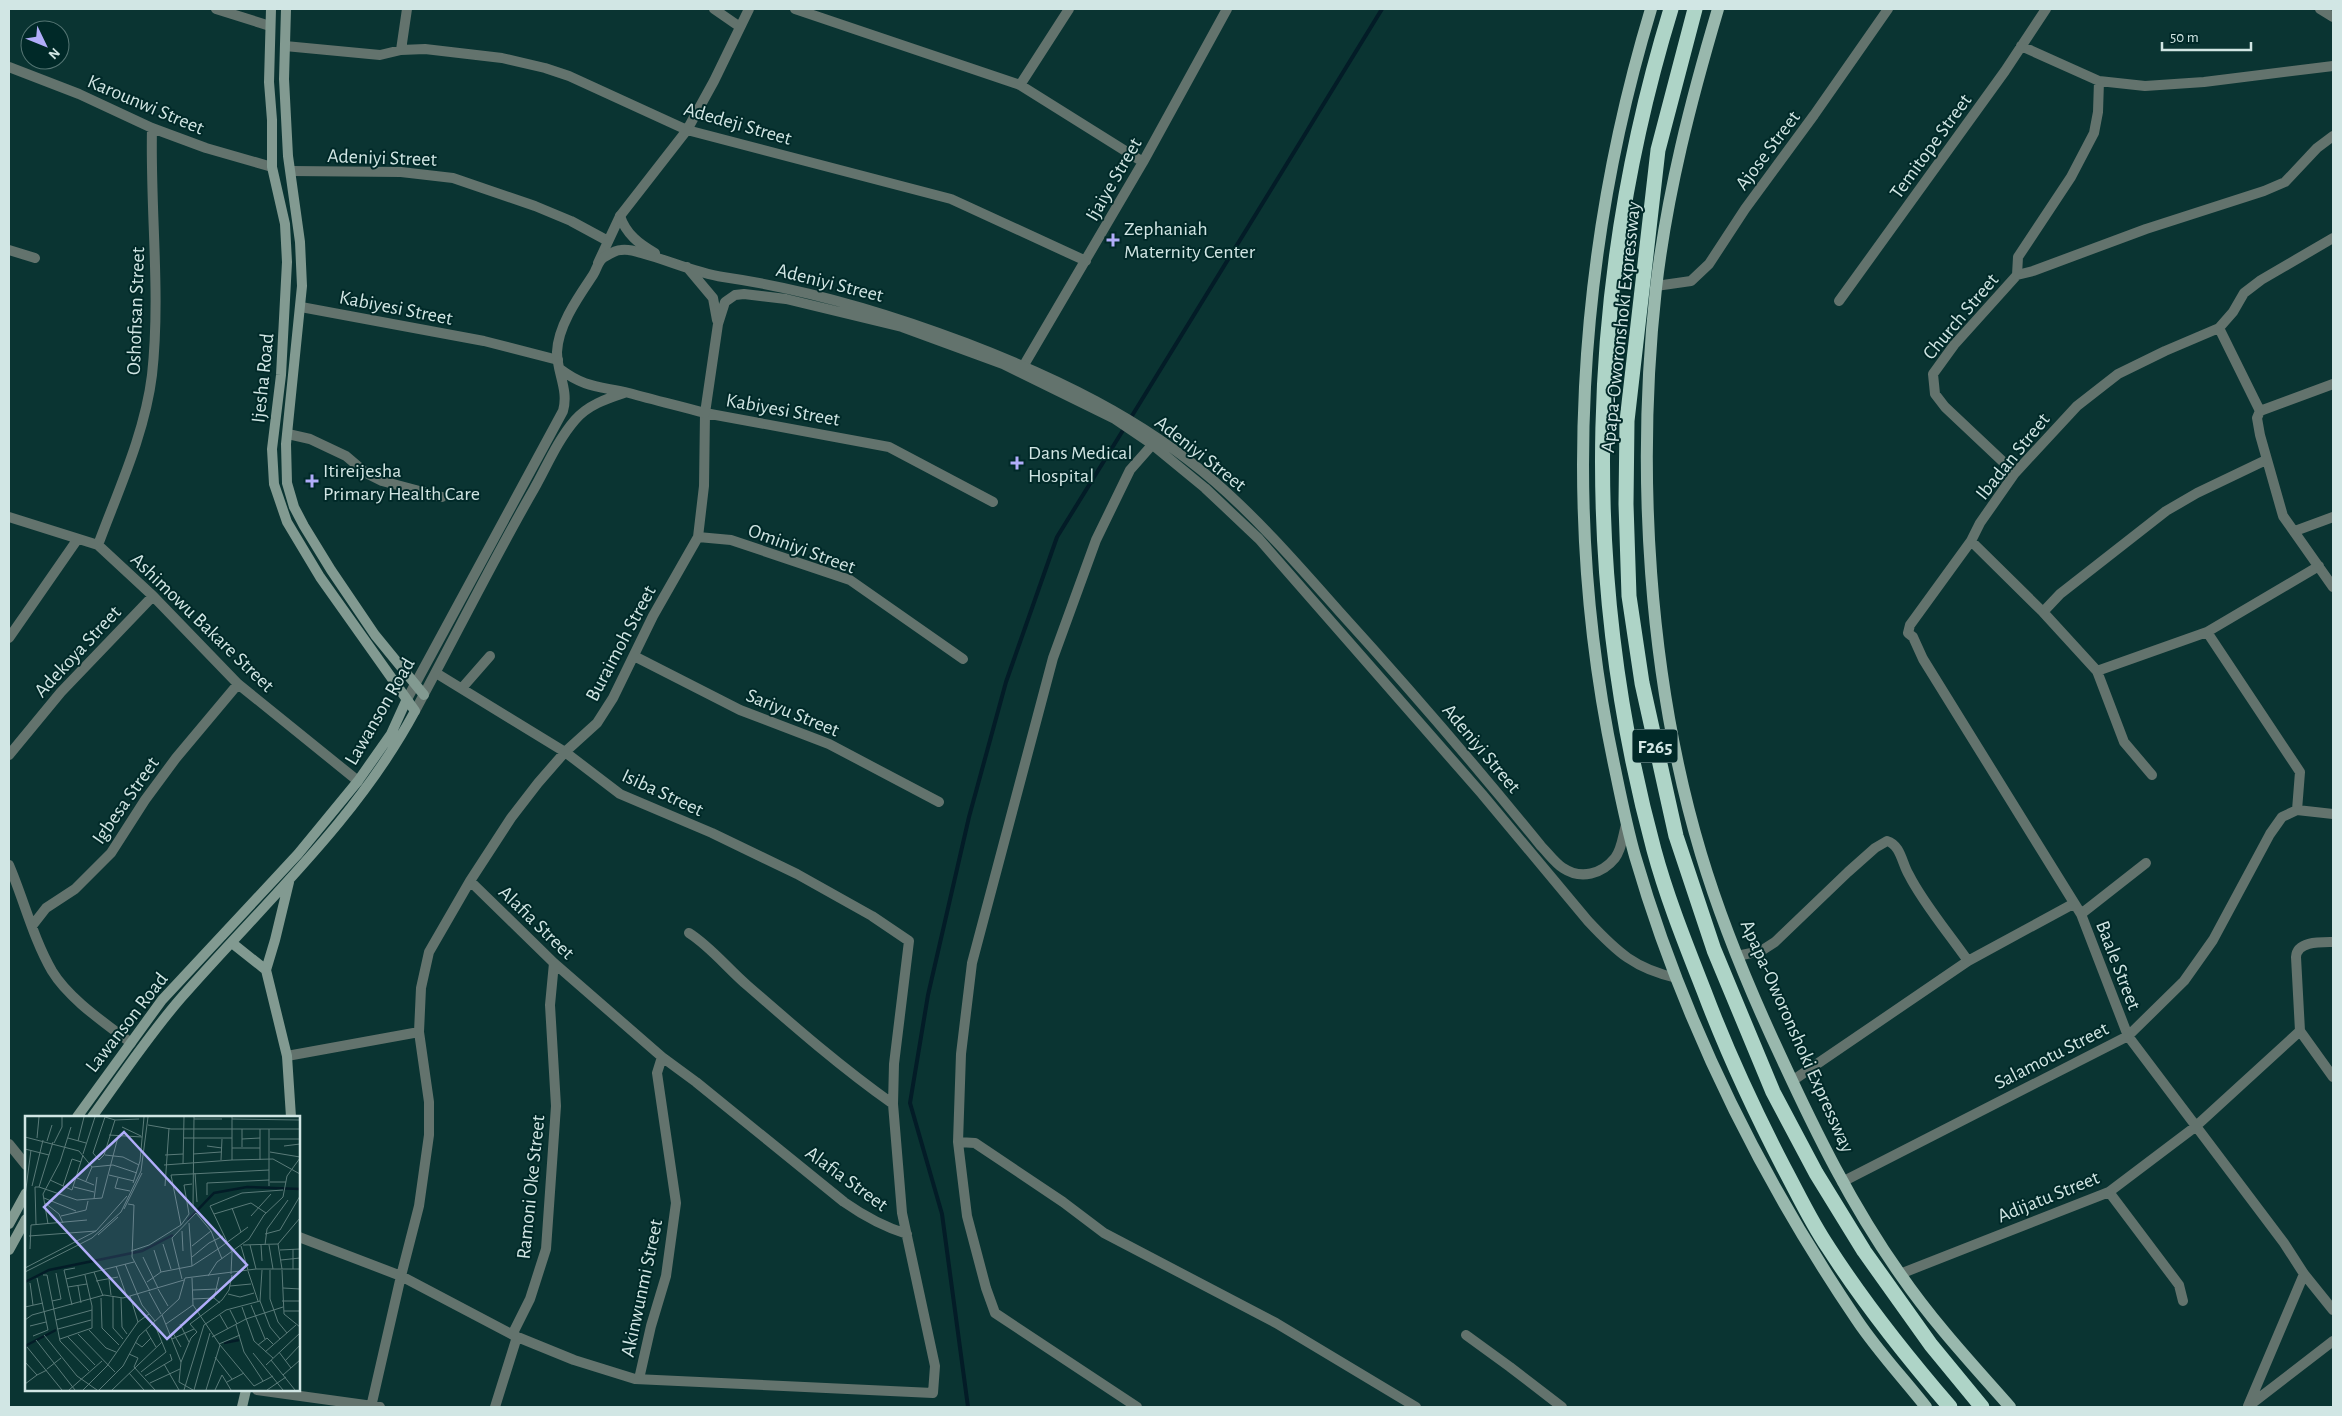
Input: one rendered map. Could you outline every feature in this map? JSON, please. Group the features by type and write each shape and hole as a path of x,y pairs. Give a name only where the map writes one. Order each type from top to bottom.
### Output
{"highway":[{"name":"Apapa-Oworonshoki Expressway","path":"1671,9 1653,66 1627,181 1608,326 1602,422 1602,506 1609,603 1620,688 1634,768 1655,853 1688,951 1751,1104 1826,1244 1908,1359 1950,1407"},
{"name":"Apapa-Oworonshoki Expressway","path":"1694,9 1658,150 1627,421 1626,504 1630,596 1642,683 1676,836 1714,950 1773,1092 1816,1173 1864,1251 1931,1345 1982,1407"}],"main road":[{"name":"Ijesha Road","path":"271,9 272,167 284,224 287,262 286,309 272,449 272,474 282,512 320,577 406,701 415,711"},
{"name":"Ijesha Road","path":"286,9 284,80 291,171 300,242 301,307 285,466 290,496 304,526 331,570 375,635 424,695"},
{"name":"Apapa-Oworonshoki Expressway","path":"1651,9 1619,125 1594,274 1586,355 1584,536 1592,639 1601,703 1627,824 1657,923 1677,978 1715,1070 1752,1146 1800,1232 1859,1324 1926,1407"},
{"name":"Apapa-Oworonshoki Expressway","path":"1718,9 1684,132 1656,286 1648,387 1648,524 1663,687 1678,767 1701,856 1737,956 1804,1109 1842,1182 1900,1274 1932,1319 2010,1407"},
{"path":"320,577 331,570"},
{"name":"Lawanson Road","path":"78,1116 162,1000 298,854 358,781 390,734 406,701"},
{"name":"Lawanson Road","path":"93,1116 139,1051 180,999 345,818 402,736 415,711"},
{"path":"289,880 283,910 266,970 287,1056 290,1116"},
{"path":"232,943 266,970"},
{"path":"9,1224 25,1195"},
{"path":"9,1250 25,1221"},
{"path":"242,1407 246,1391"}],"street":[{"path":"216,9 270,26"},
{"path":"401,50 407,9"},
{"path":"714,9 740,27"},
{"path":"598,264 620,216 687,130 714,81 749,9"},
{"path":"795,9 1020,86 1143,162"},
{"path":"1020,86 1069,9"},
{"name":"Ijaiye Street","path":"1024,365 1143,162 1227,9"},
{"name":"Ajose Street","path":"1656,286 1691,281 1709,264 1745,209 1888,9"},
{"name":"Temitope Street","path":"1839,302 2046,9"},
{"path":"2320,9 2333,17"},
{"name":"Adedeji Street","path":"285,46 380,55 401,50 425,49 502,58 544,68 569,76 687,130 951,199 1086,261"},
{"path":"2021,46 2099,81 2145,86 2333,66"},
{"name":"Karounwi Street","path":"9,67 79,94 152,128 206,148 272,167"},
{"name":"Church Street","path":"2015,473 1945,407 1935,394 1933,374 1954,345 2017,275 2018,257 2071,177 2094,133 2098,112 2099,81"},
{"name":"Oshofisan Street","path":"98,546 144,416 152,377 156,323 152,128"},
{"path":"2017,275 2286,182 2317,148 2333,136"},
{"name":"Adeniyi Street","path":"291,171 402,172 454,178 535,206 572,221 608,240"},
{"path":"620,216 624,227 640,244 667,260"},
{"path":"2260,411 2219,328 2233,312 2244,293 2261,280 2333,238"},
{"name":"Adeniyi Street","path":"598,264 608,255 622,249 667,260 710,276 762,283 884,313 1024,365 1087,400 1213,480 1269,532 1412,690 1541,846 1562,868 1572,873 1583,875 1601,870 1616,857 1627,824"},
{"path":"9,250 35,258"},
{"name":"Lawanson Road","path":"406,701 563,410 565,395 559,364 558,342 586,282 593,275 598,264"},
{"path":"687,267 715,302 718,324 705,412"},
{"name":"Adeniyi Street","path":"718,324 725,302 735,295 786,299 902,327 1003,364 1087,400"},
{"name":"Kabiyesi Street","path":"301,307 484,341 559,364 575,380 589,386 705,412 889,446 993,502"},
{"name":"Ibadan Street","path":"1917,616 1972,541 1980,523 2015,473 2077,406 2118,374 2219,328"},
{"path":"2333,384 2260,411 2257,418 2266,460 2283,516 2333,587"},
{"path":"415,711 506,537 559,444 575,420 586,410 597,403 626,393"},
{"name":"Buraimoh Street","path":"470,881 511,818 565,752 597,723 613,698 653,616 698,537 704,486 705,412"},
{"path":"288,434 310,440 346,456 382,482 442,497"},
{"path":"1137,1407 995,1312 986,1288 967,1216 958,1142 961,1054 972,963 1053,658 1096,540 1130,470 1150,440"},
{"name":"Adeniyi Street","path":"1150,440 1259,539 1407,707 1588,922 1617,951 1656,973 1677,978"},
{"path":"2043,612 2060,594 2166,511 2197,493 2266,460"},
{"name":"Ashimowu Bakare Street","path":"9,517 98,546 153,596 238,684 358,781"},
{"path":"2295,531 2333,517"},
{"name":"Ominiyi Street","path":"698,537 731,540 850,580 963,660"},
{"path":"9,638 77,540"},
{"path":"1972,541 2043,612 2097,670 2124,742 2152,775"},
{"path":"2097,670 2207,632 2319,566"},
{"name":"Adekoya Street","path":"9,755 61,692 153,596"},
{"name":"Baale Street","path":"1917,616 1910,624 1908,633 1913,637 1923,660 2073,904 2081,914 2128,1036 2195,1127 2284,1242 2304,1274 2333,1310"},
{"path":"2207,632 2300,772 2297,810 2333,814"},
{"path":"462,688 490,656"},
{"name":"Sariyu Street","path":"634,656 740,710 829,744 939,802"},
{"name":"Isiba Street","path":"436,673 565,752 620,794 712,833 797,874 909,941 894,1064 894,1104"},
{"name":"Igbesa Street","path":"32,926 46,908 75,889 111,853 170,765 238,684"},
{"name":"Salamotu Street","path":"1842,1182 2128,1036 2184,981 2213,940 2270,834 2282,817 2297,810"},
{"path":"1737,956 1761,951 1775,942 1848,872 1875,848 1887,841 1892,842 1898,850 1909,875 1968,961"},
{"path":"2081,914 2146,863"},
{"path":"9,865 32,926 53,973 88,1009 131,1043"},
{"name":"Alafia Street","path":"374,1406 419,1206 429,1135 430,1102 419,1032 421,988 429,952 470,881 554,963 662,1057 696,1082 844,1202 890,1229 907,1234"},
{"path":"1792,1080 1968,961 2073,904"},
{"path":"300,1238 402,1276 515,1336 574,1360 639,1379 933,1393 934,1366 902,1213 894,1104 868,1086 748,986 699,939 688,933"},
{"path":"2333,942 2301,946 2296,951 2300,1031 2333,1077"},
{"name":"Ramoni Oke Street","path":"495,1407 516,1340 514,1331 530,1298 546,1249 556,1106 550,1005 554,963"},
{"name":"Adijatu Street","path":"1900,1274 2109,1192 2195,1127 2300,1031"},
{"path":"287,1056 419,1032"},
{"name":"Akinwunmi Street","path":"639,1379 651,1326 666,1276 676,1204 657,1073 662,1057"},
{"path":"958,1142 975,1143 1063,1202 1104,1233 1276,1323 1409,1405"},
{"path":"9,1144 25,1164"},
{"path":"2109,1192 2179,1285 2182,1301"},
{"path":"2248,1407 2304,1274"},
{"path":"1466,1335 1510,1366 1562,1407"},
{"path":"2248,1407 2333,1341"},
{"path":"264,1391 374,1406"}],"waterway":[{"path":"1130,419 1382,9"},
{"path":"968,1407 942,1214 910,1103 928,995 969,817 1006,682 1057,537 1125,427"}],"place":[{"name":"Zephaniah Maternity Center","path":"1113,240"},
{"name":"Dans Medical Hospital","path":"1017,463"},
{"name":"Itireijesha Primary Health Care","path":"312,481"}]}
